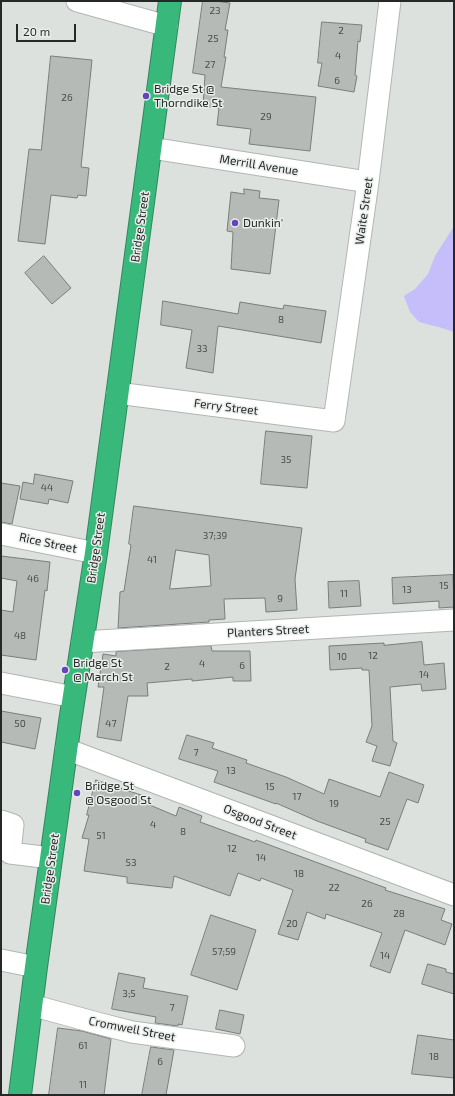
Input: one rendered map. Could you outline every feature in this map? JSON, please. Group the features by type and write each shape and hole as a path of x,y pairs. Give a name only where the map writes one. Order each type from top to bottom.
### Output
{"highway":[{"name":"Bridge Street","path":"20,1095 36,966 66,749 96,553 170,1"}],"street":[{"path":"77,1 167,26"},
{"name":"Waite Street","path":"334,421 368,182 390,1"},
{"name":"Merrill Avenue","path":"151,148 368,182"},
{"name":"Ferry Street","path":"117,393 334,421"},
{"name":"Rice Street","path":"1,534 96,553"},
{"name":"Planters Street","path":"82,642 454,620"},
{"path":"1,683 74,697"},
{"name":"Osgood Street","path":"66,749 454,895"},
{"path":"1,821 13,825 10,853 51,858"},
{"path":"1,960 36,966"},
{"name":"Cromwell Street","path":"31,1005 97,1024 132,1032 234,1046"}],"shaded area":[{"path":"454,226 454,332 419,322 410,312 404,296 415,289 428,274 435,256"}],"building":[{"path":"203,1 230,3 225,30 228,30 224,57 226,57 221,87 316,97 310,151 249,144 251,129 217,125 219,108 203,106 205,75 193,73"},
{"path":"322,22 362,25 360,42 358,41 355,75 357,76 354,92 318,86 322,63 318,63"},
{"path":"51,56 92,60 81,167 89,168 86,196 78,195 77,198 51,195 45,244 18,241 29,149 41,150"},
{"path":"244,189 260,191 259,198 279,200 270,274 231,269 233,232 227,231 231,192 244,194"},
{"path":"44,256 71,288 52,304 25,273"},
{"path":"163,301 238,314 240,302 283,309 284,305 326,311 321,343 218,326 213,373 186,368 192,330 161,325"},
{"path":"266,431 312,436 307,488 261,484"},
{"path":"35,474 73,481 68,503 49,499 48,504 20,499 23,482 33,484"},
{"path":"1,483 20,486 12,524 1,522"},
{"path":"134,506 302,528 295,579 297,610 266,612 265,598 224,599 225,619 209,620 209,622 118,628 120,592 124,591 131,545 129,544","holes":["176,550 209,555 211,586 170,589"]},
{"path":"1,556 50,562 36,660 1,655 1,610 13,612 17,581 1,578"},
{"path":"453,575 454,607 439,608 439,601 393,604 392,578"},
{"path":"359,581 361,606 329,608 328,582"},
{"path":"422,642 424,665 444,663 446,689 422,691 421,684 390,687 393,741 397,743 390,766 372,761 377,746 366,742 372,726 369,670 362,670 362,668 330,670 329,646 384,643 384,645"},
{"path":"211,646 212,651 250,651 251,681 233,681 233,677 147,683 148,696 128,696 121,741 97,737 104,687 98,687 103,654 116,656 116,652"},
{"path":"1,711 41,718 35,749 1,742"},
{"path":"187,735 214,743 212,748 247,760 246,763 286,777 324,794 329,779 380,797 389,772 424,785 418,803 407,799 388,850 365,842 366,839 317,821 276,803 214,782 218,771 179,759"},
{"path":"96,780 147,797 145,803 176,816 179,807 202,816 200,822 255,842 256,840 386,888 385,890 445,909 441,920 452,924 445,945 405,930 390,973 370,966 382,933 326,914 325,919 307,912 298,940 278,934 293,890 261,878 260,881 238,873 230,896 174,876 172,888 127,883 127,877 84,871 89,839 82,838 89,815 87,815"},
{"path":"211,915 256,930 237,990 191,975"},
{"path":"428,964 446,969 446,972 454,974 454,994 422,984"},
{"path":"119,973 145,978 143,988 188,996 182,1025 178,1024 178,1026 155,1023 156,1017 112,1009"},
{"path":"220,1010 244,1015 240,1034 216,1029"},
{"path":"58,1028 82,1031 111,1039 104,1095 49,1095"},
{"path":"418,1035 454,1040 454,1078 412,1074"},
{"path":"151,1047 174,1050 166,1095 142,1095"}],"place":[{"name":"Bridge St @ Thorndike St","path":"146,96"},
{"name":"Dunkin'","path":"235,223"},
{"name":"Bridge St @ March St","path":"65,670"},
{"name":"Bridge St @ Osgood St","path":"77,793"}]}
